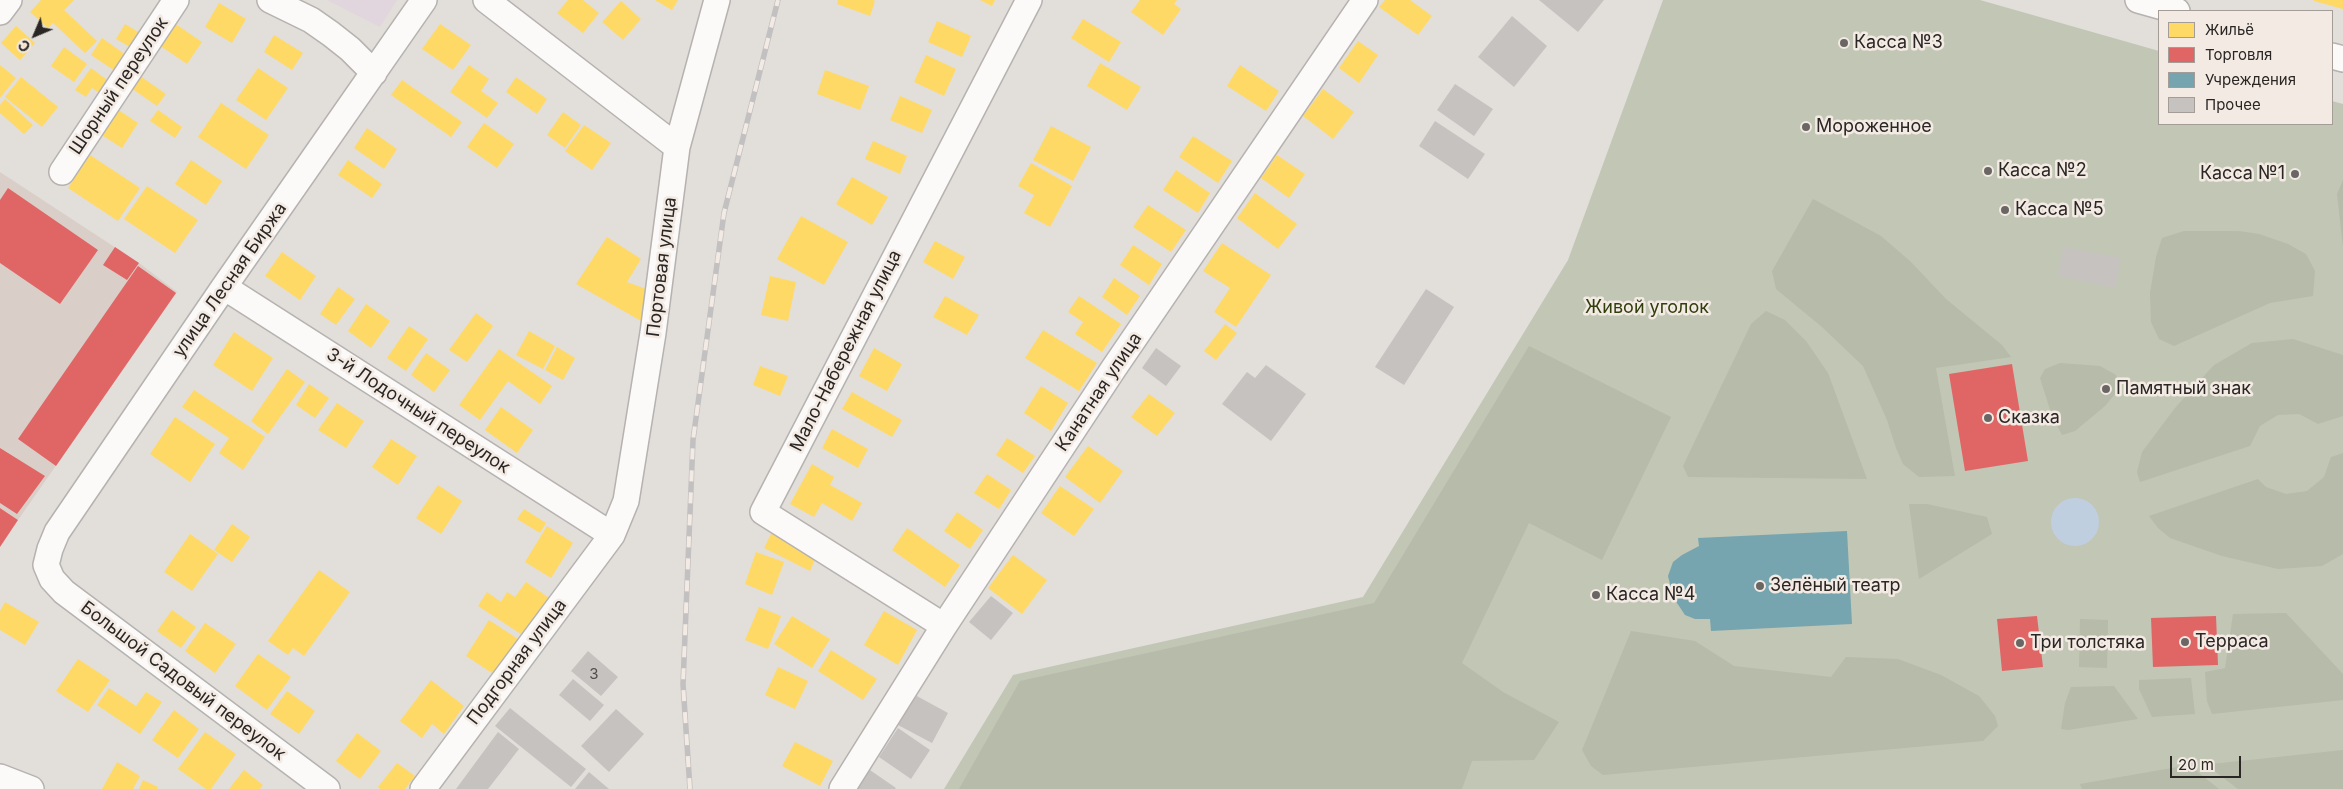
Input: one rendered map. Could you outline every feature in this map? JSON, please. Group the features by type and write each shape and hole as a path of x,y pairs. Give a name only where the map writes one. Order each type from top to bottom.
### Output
{"street":[{"path":"0,12 9,0"},
{"name":"Шорный переулок","path":"62,172 176,0"},
{"path":"270,0 311,20 331,34 350,49 374,73"},
{"name":"улица Лесная Биржа","path":"46,565 57,532 224,287 424,0"},
{"path":"486,0 677,147"},
{"name":"Портовая улица","path":"612,535 626,501 653,333 677,147 717,0"},
{"name":"Мало-Набережная улица","path":"944,626 763,512 1029,0"},
{"name":"Канатная улица","path":"842,789 944,626 1114,368 1365,0"},
{"path":"2138,0 2173,10"},
{"name":"3-й Лодочный переулок","path":"224,287 612,535"},
{"name":"Подгорная улица","path":"423,789 612,535"},
{"name":"Большой Садовый переулок","path":"46,565 52,579 64,592 328,789"},
{"path":"0,777 31,789"}],"shaded area":[{"path":"327,0 397,0 380,27"},
{"path":"0,172 139,263 177,292 18,520 0,508"}],"green space":[{"name":"Живой уголок","path":"1663,0 1980,0 2158,51 2158,125 2333,125 2333,101 2343,104 2343,789 944,789 1013,675 1363,597 1568,260"},
{"path":"2343,180 2343,247 2337,194"},
{"path":"1813,199 1881,236 1911,262 1946,299 2002,345 2011,357 1936,368 1955,476 1919,477 1903,464 1887,420 1863,366 1822,327 1776,289 1772,271"},
{"path":"2184,231 2239,231 2259,234 2288,244 2306,254 2315,271 2313,296 2270,303 2174,346 2159,339 2151,322 2150,293 2156,257 2162,238"},
{"path":"1766,311 1785,320 1806,341 1828,373 1867,479 1688,477 1683,466 1751,324"},
{"path":"2293,339 2343,355 2343,416 2318,424 2299,414 2278,415 2260,426 2250,446 2140,482 2137,472 2142,452 2175,408 2214,365 2252,343"},
{"path":"1529,346 1671,417 1602,560 1529,523 1462,663 1503,692 1559,722 1534,760 1472,761 1462,789 959,789 1020,681 1374,603"},
{"path":"2060,363 2100,366 2116,375 2120,388 2105,406 2075,431 2062,435 2052,416 2040,378 2045,369"},
{"path":"2343,453 2343,554 2322,566 2278,569 2222,556 2170,538 2158,528 2149,516 2258,479 2266,487 2286,494 2307,491 2324,477 2331,457"},
{"path":"1909,504 1927,504 1987,517 1992,534 1919,579"},
{"path":"2286,613 2343,674 2343,700 2212,714 2207,701 2205,672 2225,668 2233,614"},
{"path":"2080,619 2108,620 2107,668 2079,667"},
{"path":"1631,631 1695,641 1734,666 1831,677 1846,657 1898,659 1941,675 1979,696 1995,716 1998,726 1983,741 1603,775 1591,766 1582,750"},
{"path":"2191,678 2195,714 2152,717 2139,689 2139,680"},
{"path":"2114,686 2138,719 2068,730 2061,729 2065,703 2071,687"},
{"path":"2343,750 2343,789 2238,789 2213,770 2212,764"},
{"path":"2189,765 2219,789 2082,789 2080,784"}],"water":[{"path":"2075,498 2084,500 2092,505 2097,513 2099,522 2097,531 2092,539 2084,544 2075,546 2066,544 2058,539 2053,531 2051,522 2053,513 2058,505 2066,500"}],"building: Жильё":[{"path":"41,0 74,0 64,10 97,41 85,53 53,23 48,28 30,12"},
{"path":"568,0 583,0 599,13 583,33 557,13"},
{"path":"655,0 678,0 672,10"},
{"path":"838,0 875,1 870,16 837,4"},
{"path":"980,0 995,0 992,6"},
{"path":"1140,0 1177,0 1174,4 1181,9 1163,35 1131,12"},
{"path":"1385,0 1410,0 1432,16 1418,35 1379,7"},
{"path":"2343,0 2343,9 2314,1"},
{"path":"621,1 641,19 623,40 602,22"},
{"path":"219,3 246,19 232,43 205,27"},
{"path":"1083,19 1121,42 1109,62 1071,38"},
{"path":"937,21 971,36 962,57 928,42"},
{"path":"174,23 202,42 187,64 159,45"},
{"path":"125,24 140,33 130,47 116,39"},
{"path":"440,24 471,45 453,70 422,49"},
{"path":"16,26 35,43 20,60 1,43"},
{"path":"274,35 303,53 292,70 264,52"},
{"path":"102,38 126,55 115,71 91,55"},
{"path":"1358,41 1378,55 1359,83 1339,68"},
{"path":"64,47 87,64 74,82 51,66"},
{"path":"926,55 956,69 944,96 914,82"},
{"path":"1100,63 1141,87 1127,110 1087,86"},
{"path":"0,65 16,78 0,98"},
{"path":"469,65 489,79 481,91 498,103 487,118 450,92"},
{"path":"1240,65 1279,91 1266,111 1227,86"},
{"path":"91,68 110,82 101,94 92,88 86,97 75,90"},
{"path":"258,68 288,88 266,120 236,100"},
{"path":"825,70 869,86 860,110 817,94"},
{"path":"140,76 166,94 157,106 131,88"},
{"path":"21,77 58,107 42,127 5,97"},
{"path":"516,77 547,99 537,114 506,92"},
{"path":"402,80 462,122 451,137 391,95"},
{"path":"1323,89 1354,112 1333,139 1303,116"},
{"path":"900,96 932,110 922,133 890,120"},
{"path":"5,99 33,125 24,134 0,113 0,105"},
{"path":"221,103 269,135 246,169 198,137"},
{"path":"117,109 138,123 122,148 100,134"},
{"path":"158,110 182,127 175,138 150,121"},
{"path":"563,112 581,125 565,148 547,135"},
{"path":"484,123 514,144 497,168 467,147"},
{"path":"584,125 611,143 592,170 565,151"},
{"path":"1051,126 1091,147 1073,181 1033,160"},
{"path":"367,128 397,149 384,169 354,148"},
{"path":"1193,136 1232,161 1218,183 1179,157"},
{"path":"873,141 907,156 900,174 865,159"},
{"path":"90,155 140,188 118,221 68,188"},
{"path":"1277,155 1305,174 1289,198 1261,178"},
{"path":"191,160 222,181 206,205 175,184"},
{"path":"348,160 382,184 372,198 338,175"},
{"path":"1031,163 1072,186 1050,227 1024,213 1034,195 1018,186"},
{"path":"1176,170 1210,193 1198,213 1163,190"},
{"path":"852,177 888,197 872,225 836,204"},
{"path":"147,186 198,220 175,253 124,219"},
{"path":"1255,193 1297,224 1278,249 1237,218"},
{"path":"1148,205 1186,230 1171,252 1133,227"},
{"path":"801,216 848,242 824,285 777,259"},
{"path":"607,237 641,259 627,282 652,291 650,326 576,284"},
{"path":"935,241 965,257 953,279 923,262"},
{"path":"1222,243 1271,275 1236,327 1214,312 1230,288 1203,271"},
{"path":"1133,245 1162,264 1149,285 1120,265"},
{"path":"282,252 316,276 300,300 265,276"},
{"path":"770,276 796,282 788,321 761,315"},
{"path":"1114,278 1140,296 1127,315 1102,297"},
{"path":"338,287 355,299 336,325 320,314"},
{"path":"945,296 979,315 967,335 933,317"},
{"path":"1079,296 1121,324 1102,352 1075,334 1083,322 1068,312"},
{"path":"366,304 390,321 371,348 348,331"},
{"path":"476,313 493,326 467,362 449,350"},
{"path":"1225,324 1237,333 1216,360 1204,351"},
{"path":"409,326 428,339 406,371 387,358"},
{"path":"1043,330 1097,363 1079,391 1025,358"},
{"path":"529,331 555,346 543,369 516,355"},
{"path":"234,332 273,358 252,391 213,365"},
{"path":"557,347 575,358 563,380 545,370"},
{"path":"874,348 902,364 887,391 859,376"},
{"path":"499,349 552,386 540,404 508,381 480,420 459,405"},
{"path":"426,353 450,370 434,392 411,375"},
{"path":"760,366 788,376 780,396 753,385"},
{"path":"287,369 305,382 268,434 251,421"},
{"path":"309,384 329,398 315,418 296,405"},
{"path":"1041,386 1068,403 1051,431 1024,413"},
{"path":"194,390 265,437 243,470 219,453 229,438 182,407"},
{"path":"852,392 902,420 892,437 842,409"},
{"path":"1149,394 1175,413 1157,436 1131,417"},
{"path":"337,403 364,421 346,448 318,430"},
{"path":"501,407 533,430 517,453 485,430"},
{"path":"175,417 215,444 190,482 150,454"},
{"path":"832,429 868,449 858,468 822,448"},
{"path":"1007,438 1035,456 1023,473 996,455"},
{"path":"391,439 417,456 398,485 372,467"},
{"path":"1088,446 1123,471 1100,503 1065,477"},
{"path":"812,464 834,477 830,485 862,503 852,521 822,503 814,517 790,504"},
{"path":"987,474 1011,490 999,509 974,493"},
{"path":"438,485 462,501 441,534 416,518"},
{"path":"1060,486 1094,509 1074,536 1041,513"},
{"path":"524,509 546,523 540,533 517,519"},
{"path":"957,512 983,530 970,549 944,531"},
{"path":"232,524 250,537 232,562 214,550"},
{"path":"547,526 573,543 551,578 525,562"},
{"path":"907,528 960,565 945,587 892,550"},
{"path":"773,530 818,553 810,571 764,548"},
{"path":"190,534 218,554 192,591 164,572"},
{"path":"756,552 784,562 772,595 745,584"},
{"path":"1013,555 1047,580 1022,614 988,588"},
{"path":"319,570 350,592 304,656 293,648 288,655 268,641"},
{"path":"526,582 552,600 527,638 478,606 487,592 501,602 507,592 515,597"},
{"path":"5,602 39,622 25,645 0,630 0,611"},
{"path":"759,607 781,616 768,649 745,640"},
{"path":"172,610 196,627 181,648 157,631"},
{"path":"884,611 917,630 898,665 864,645"},
{"path":"792,616 830,639 812,668 774,644"},
{"path":"489,620 521,641 498,677 466,656"},
{"path":"205,623 236,644 215,673 185,651"},
{"path":"831,650 877,679 863,700 818,671"},
{"path":"258,654 291,677 267,710 235,686"},
{"path":"78,659 110,680 88,712 56,691"},
{"path":"778,667 808,681 795,709 765,695"},
{"path":"431,680 464,706 444,734 432,724 422,738 400,721"},
{"path":"109,688 136,706 146,692 162,702 140,734 97,705"},
{"path":"287,691 315,711 299,734 270,714"},
{"path":"174,710 199,729 178,758 152,740"},
{"path":"205,732 236,754 211,789 206,789 178,769"},
{"path":"357,733 381,751 360,779 336,761"},
{"path":"795,742 833,761 820,786 782,766"},
{"path":"117,762 140,776 133,789 102,789"},
{"path":"397,763 415,776 405,789 380,789 378,787"},
{"path":"244,770 263,785 260,789 229,789"},
{"path":"143,780 158,787 157,789 139,789"}],"building: Торговля":[{"path":"8,188 98,250 60,304 0,263 0,200"},
{"path":"115,247 139,263 127,280 103,265"},
{"path":"138,266 176,293 56,466 18,439"},
{"name":"Сказка","path":"2012,364 2028,461 1965,471 1949,374"},
{"path":"0,448 45,476 17,514 0,503"},
{"path":"0,508 18,520 0,547"},
{"name":"Три толстяка","path":"2037,616 2043,667 2002,671 1997,619"},
{"name":"Терраса","path":"2216,616 2218,665 2153,667 2151,618"}],"building: Учреждения":[{"name":"Зелёный театр","path":"1847,531 1852,624 1711,631 1710,619 1695,619 1685,615 1673,597 1668,576 1673,562 1699,546 1698,538"}],"building: Прочее":[{"path":"1539,0 1604,0 1578,32"},
{"path":"1512,16 1547,46 1514,87 1478,57"},
{"path":"1455,84 1493,109 1474,136 1437,110"},
{"path":"1435,121 1485,154 1468,179 1419,146"},
{"path":"2063,247 2121,258 2115,288 2058,276"},
{"path":"1426,289 1454,307 1404,385 1375,367"},
{"path":"1156,348 1181,366 1166,386 1142,368"},
{"path":"1266,365 1306,394 1271,441 1222,404 1247,372 1255,378"},
{"path":"991,596 1013,613 991,640 969,622"},
{"path":"588,651 618,677 601,696 571,671"},
{"path":"573,679 604,705 590,721 559,695"},
{"path":"915,695 948,713 932,743 898,725"},
{"path":"510,708 586,769 571,787 495,726"},
{"path":"616,709 644,734 609,772 581,746"},
{"path":"898,728 930,750 911,779 879,757"},
{"path":"498,732 519,749 488,789 456,789"},
{"path":"867,768 896,788 853,789"},
{"path":"589,772 609,789 575,789"}],"railway":[{"path":"690,789 683,684 693,440 724,213 778,0"}],"place":[{"name":"Касса №3","path":"1844,43"},
{"name":"Мороженное","path":"1806,127"},
{"name":"Касса №2","path":"1988,171"},
{"name":"Касса №1","path":"2295,174"},
{"name":"Касса №5","path":"2005,210"},
{"name":"Памятный знак","path":"2106,389"},
{"name":"Сказка","path":"1988,418"},
{"name":"Зелёный театр","path":"1760,586"},
{"name":"Касса №4","path":"1596,595"},
{"name":"Терраса","path":"2185,642"},
{"name":"Три толстяка","path":"2020,643"}]}
